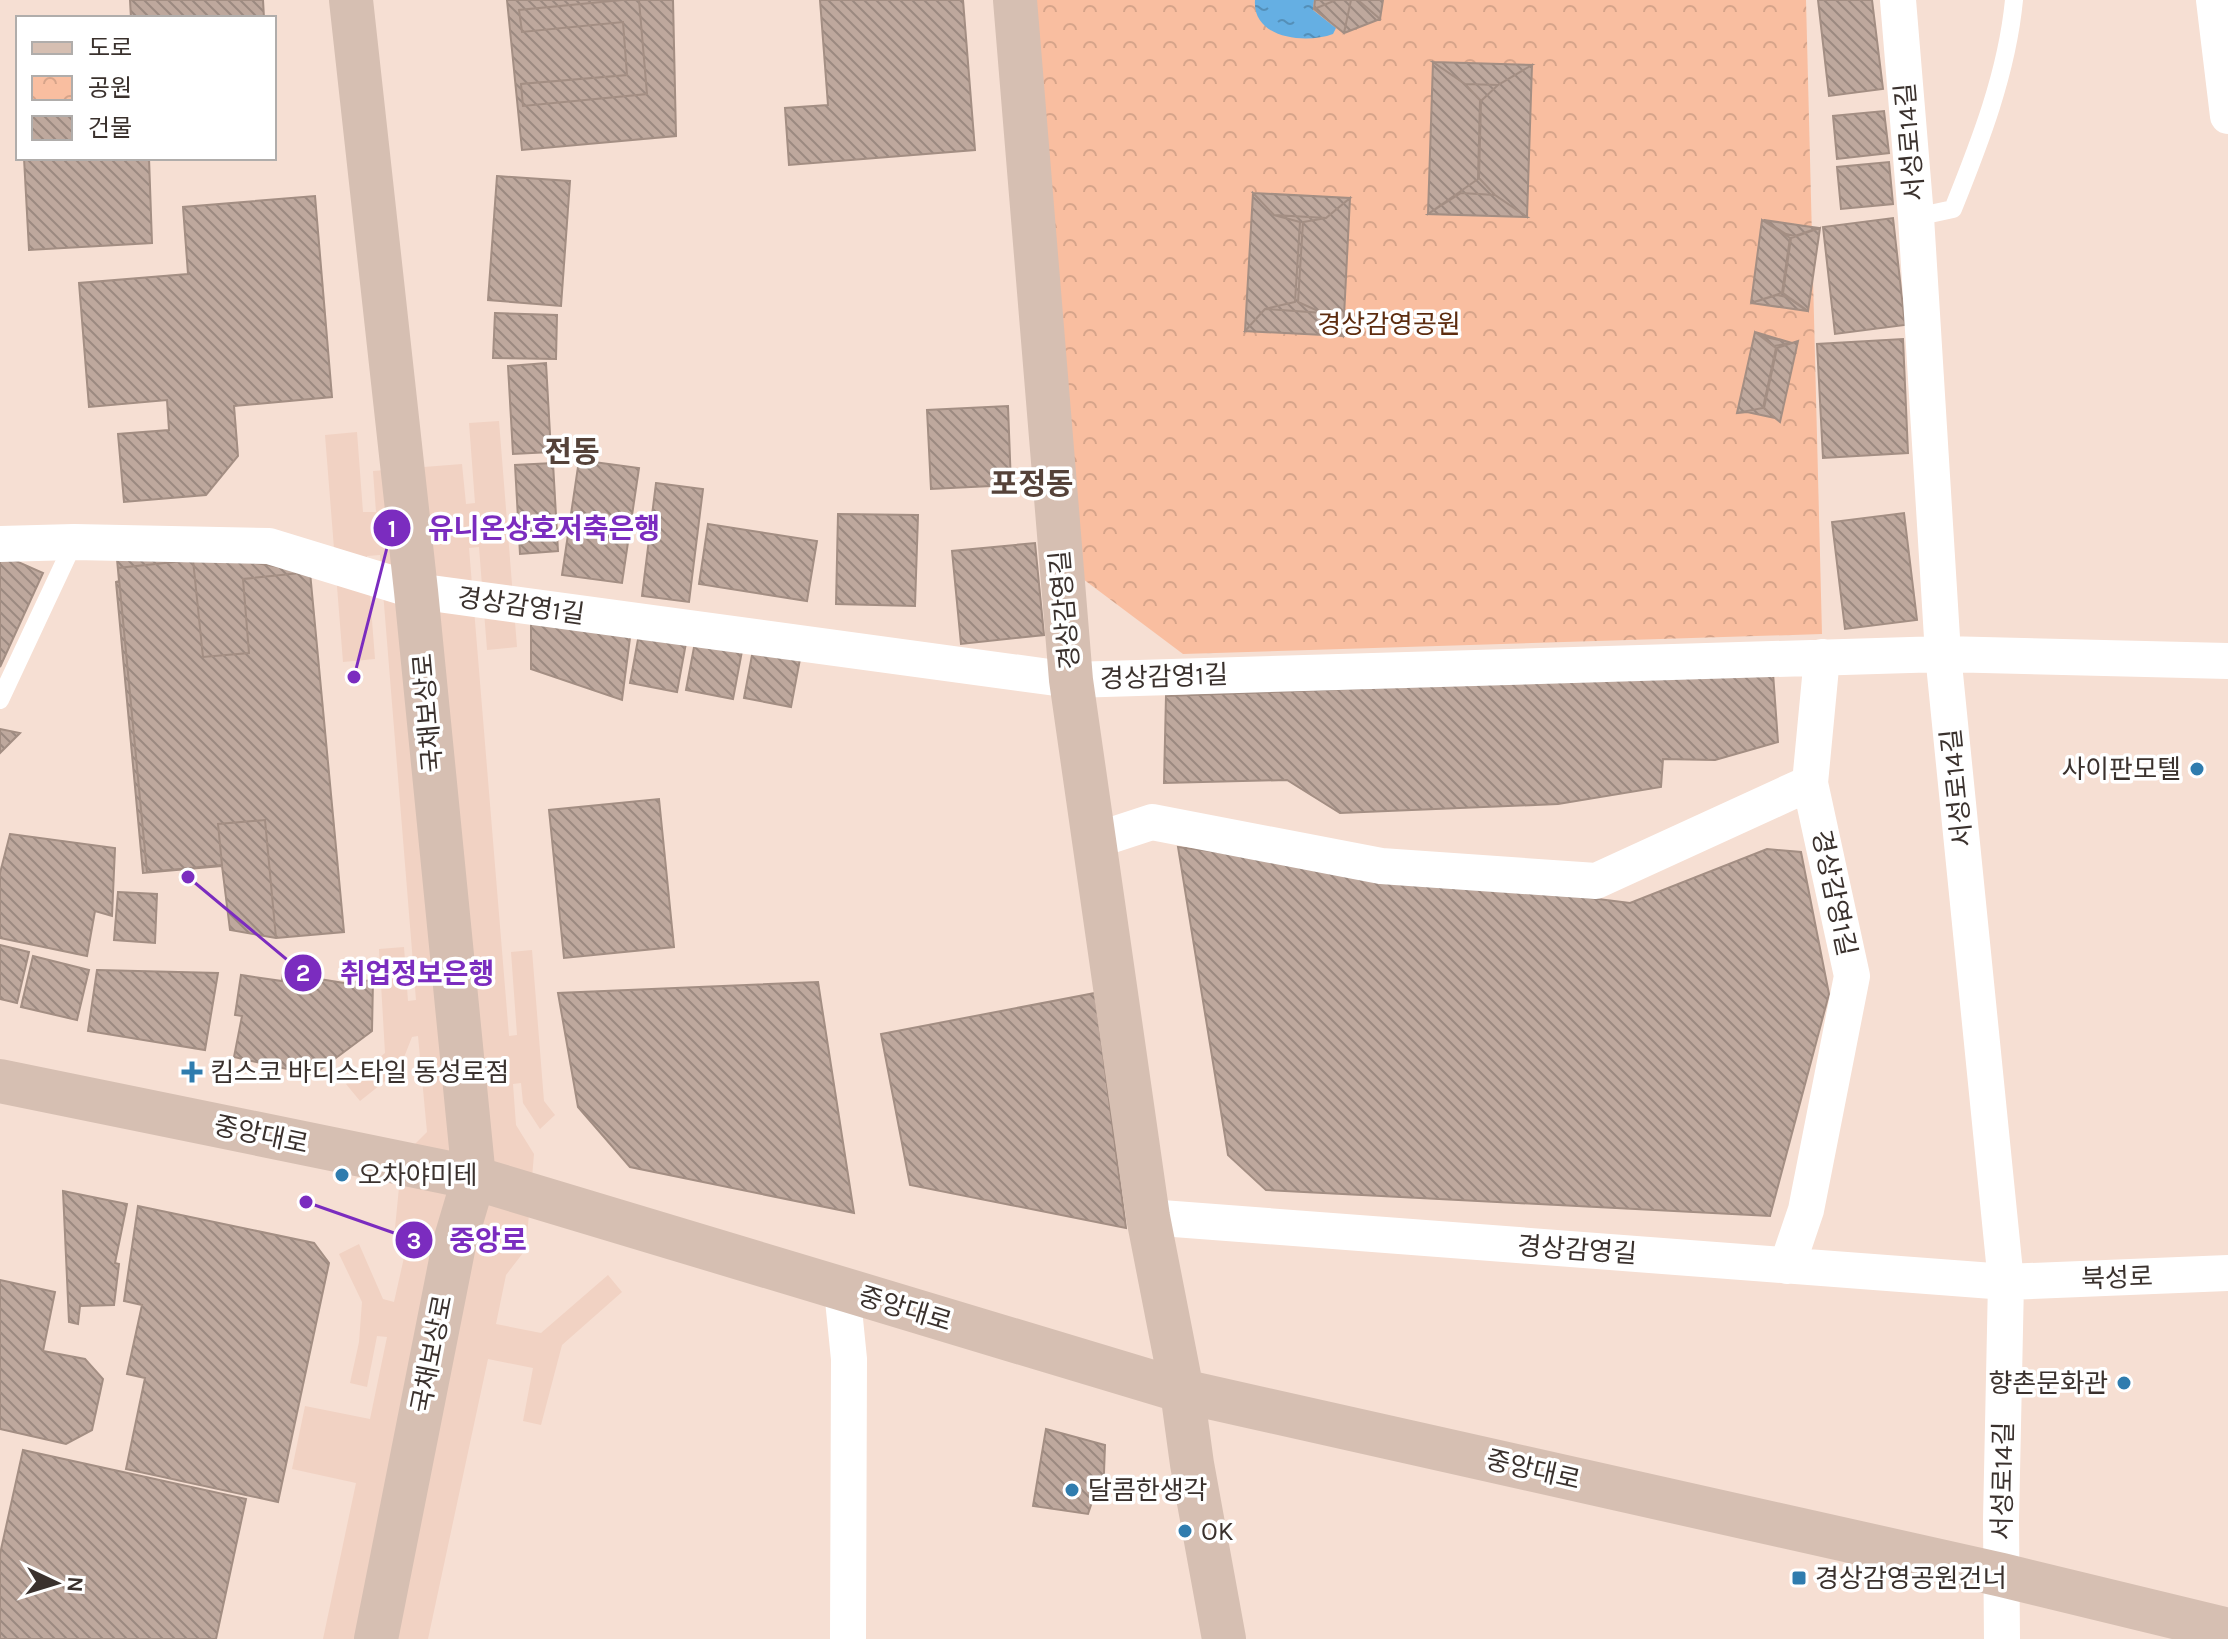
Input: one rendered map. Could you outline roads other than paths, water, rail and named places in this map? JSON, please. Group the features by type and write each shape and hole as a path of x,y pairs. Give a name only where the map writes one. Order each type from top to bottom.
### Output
{"main road":[{"name":"국채보상로","path":"351,0 416,591 474,1178 454,1245 376,1639"},
{"name":"경상감영길","path":"1015,0 1071,680 1148,1217 1182,1391 1224,1639"},
{"name":"중앙대로","path":"0,1081 474,1178 1182,1391 2002,1575 2228,1630"}],"street":[{"name":"서성로14길","path":"1898,0 1916,217 1943,654 2006,1282 2002,1639"},
{"path":"2214,0 2228,116"},
{"path":"0,544 74,542 269,546 416,591"},
{"name":"경상감영1길","path":"416,591 1071,680 1943,654 2228,661"},
{"name":"경상감영1길","path":"1787,1266 1806,1210 1852,976 1810,783 1822,657"},
{"path":"1094,841 1152,822 1381,866 1596,881 1810,783"},
{"name":"경상감영길","path":"1148,1217 2006,1282"},
{"name":"북성로","path":"2006,1282 2228,1273"},
{"name":"중앙대로","path":"842,1290 849,1359 848,1639"}],"lane":[{"path":"1916,217 1953,209 1985,130 2012,25 2014,0"},
{"path":"0,700 74,542"}],"water":[{"path":"1255,0 1314,0 1313,10 1336,28 1333,34 1309,38 1271,31 1256,13"}],"place":[{"name":"유니온상호저축은행","path":"354,677"},
{"name":"사이판모텔","path":"2197,769"},
{"name":"취업정보은행","path":"188,877"},
{"name":"킴스코 바디스타일 동성로점","path":"192,1072"},
{"name":"오차야미테","path":"342,1175"},
{"name":"중앙로","path":"306,1202"},
{"name":"향촌문화관","path":"2124,1383"},
{"name":"달콤한생각","path":"1072,1490"},
{"name":"OK","path":"1185,1531"},
{"name":"경상감영공원건너","path":"1799,1578"}],"district":[{"name":"전동","path":"572,452"},
{"name":"포정동","path":"1032,484"}],"park label":[{"name":"경상감영공원","path":"1389,324"}]}
